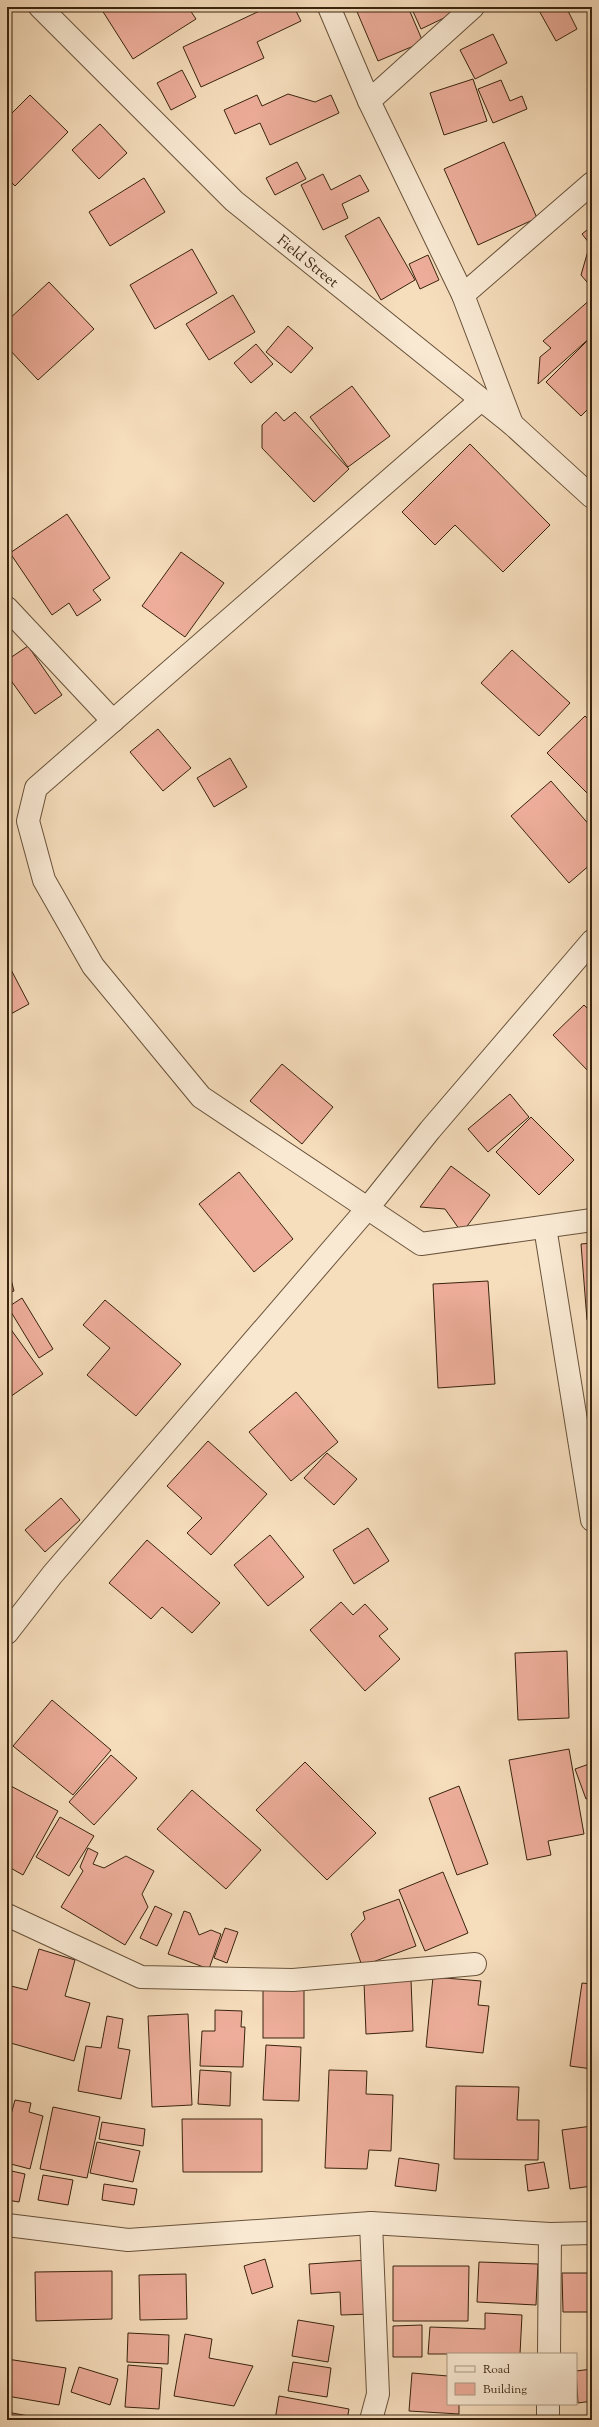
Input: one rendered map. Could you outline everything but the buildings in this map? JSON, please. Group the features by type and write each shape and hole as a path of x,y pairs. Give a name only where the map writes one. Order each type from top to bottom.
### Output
{"street":[{"name":"Field Street","path":"40,7 234,201 513,425 592,498"},
{"path":"329,7 369,101 463,295 513,425"},
{"path":"369,101 473,7"},
{"path":"463,295 592,183"},
{"path":"481,400 36,788 28,821 44,880 93,966 201,1097 421,1244 592,1220"},
{"path":"7,608 113,721"},
{"path":"7,1633 52,1575 367,1209 430,1130 592,941"},
{"path":"545,1227 592,1520"},
{"path":"7,1915 141,1977 292,1980 475,1964"},
{"path":"7,2226 128,2240 371,2224 550,2234 592,2233"},
{"path":"371,2224 378,2394 371,2420"},
{"path":"549,2353 550,2234"},
{"path":"548,2405 548,2420"}]}
